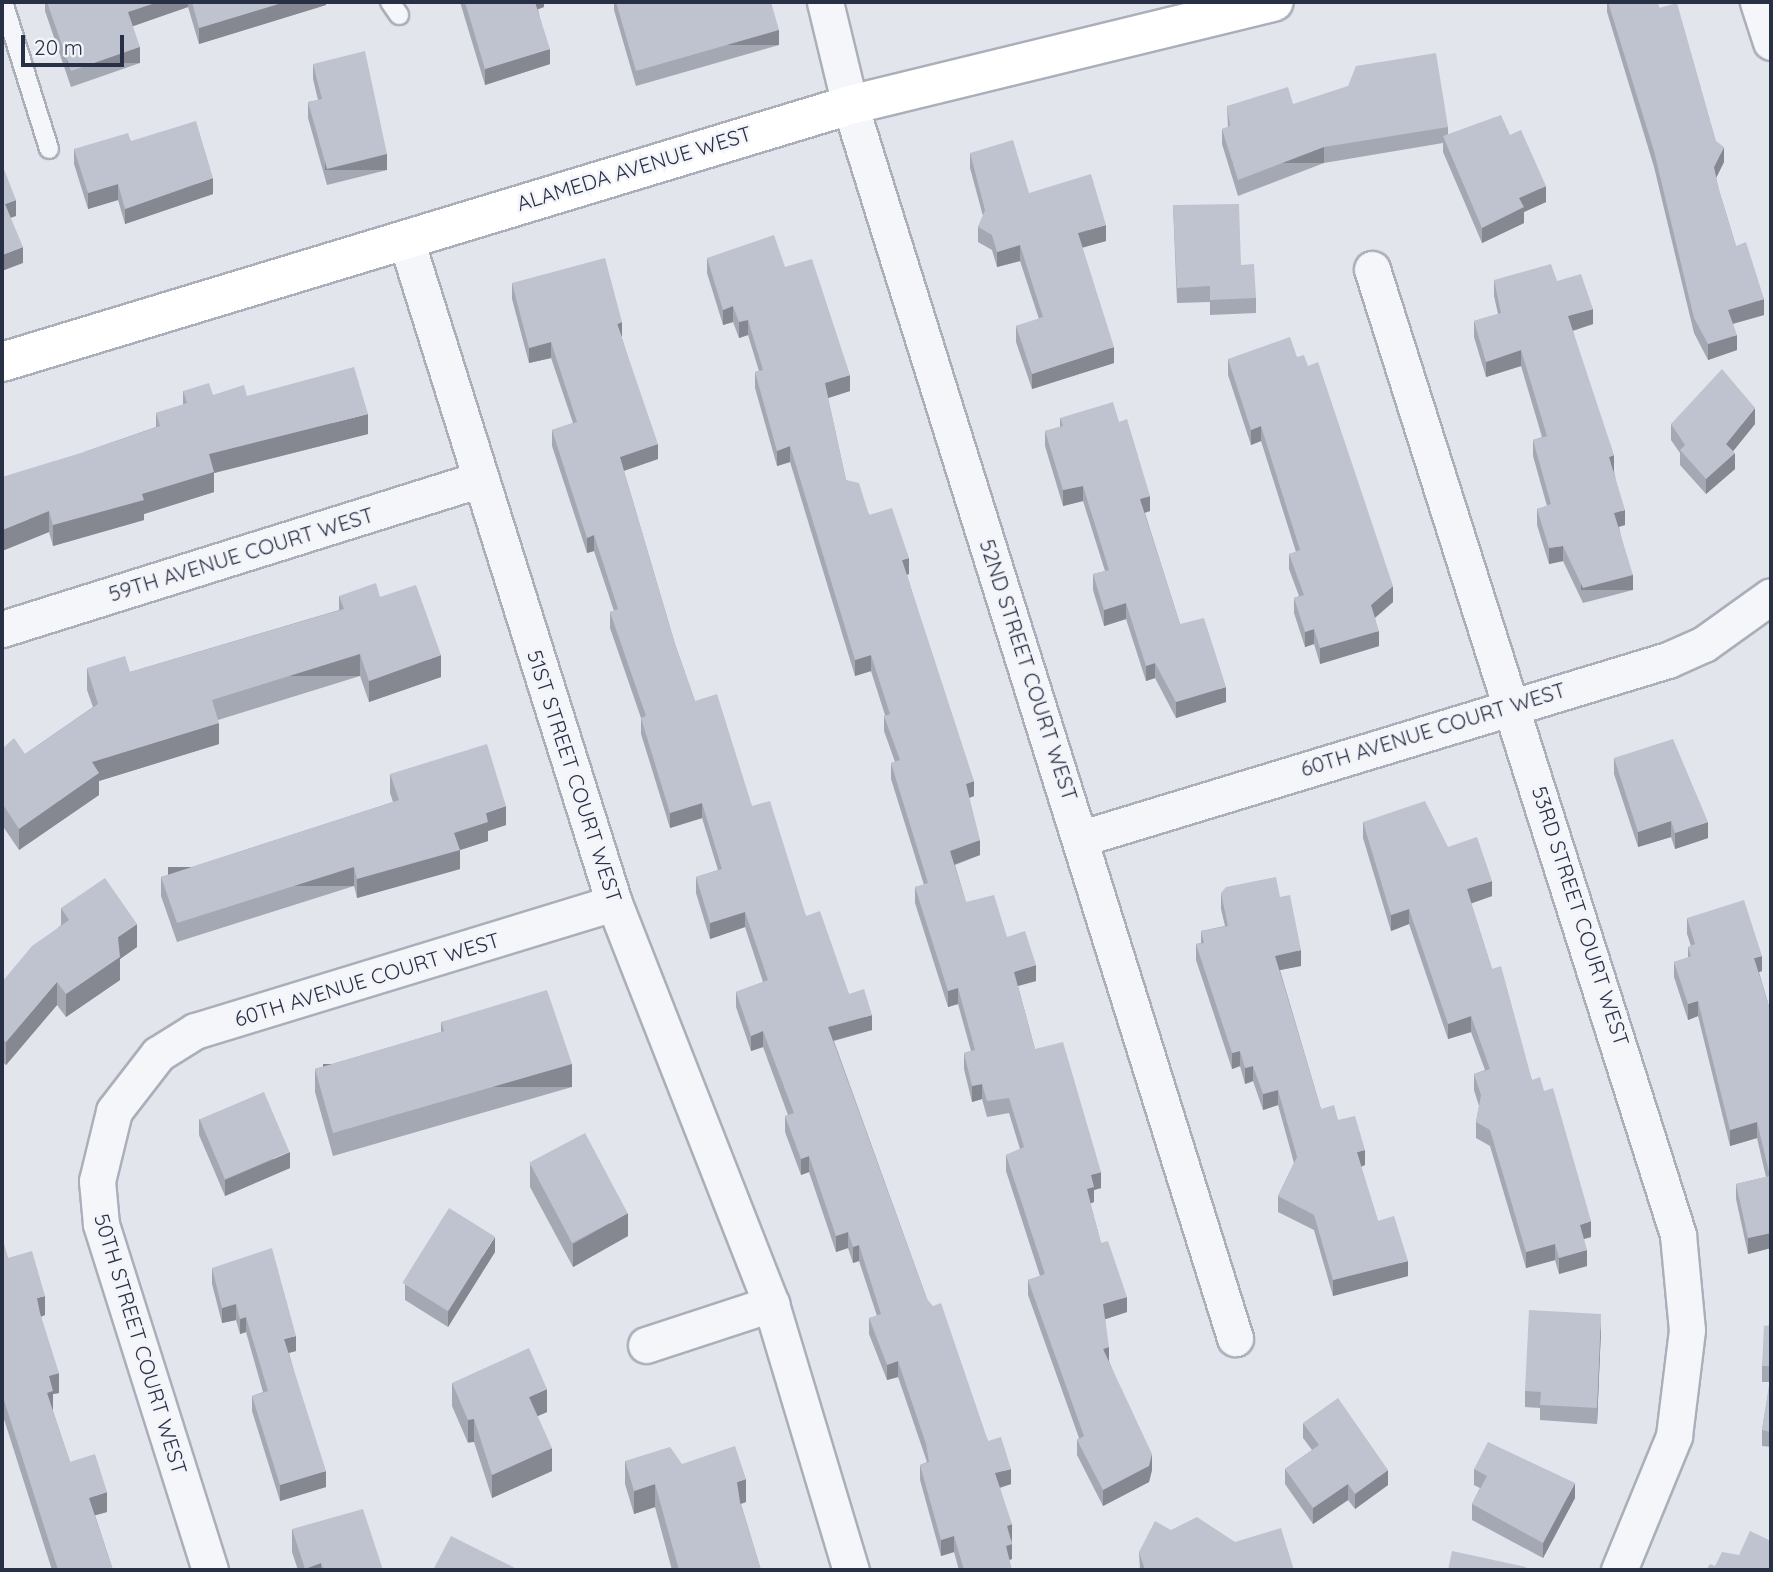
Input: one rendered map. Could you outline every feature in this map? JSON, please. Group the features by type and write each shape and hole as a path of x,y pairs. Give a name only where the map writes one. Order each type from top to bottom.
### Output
{"street":[{"name":"52ND STREET COURT WEST","path":"825,2 850,105 1082,838 1235,1338"},
{"name":"ALAMEDA AVENUE WEST","path":"2,362 850,105 1274,2"},
{"path":"1758,2 1771,41"},
{"name":"51ST STREET COURT WEST","path":"406,240 614,903 771,1304 851,1570"},
{"name":"53RD STREET COURT WEST","path":"1372,269 1645,1114 1678,1235 1687,1330 1674,1436 1619,1570"},
{"name":"59TH AVENUE COURT WEST","path":"2,629 481,479"},
{"name":"60TH AVENUE COURT WEST","path":"1082,838 1513,704 1668,660 1704,644 1771,596"},
{"name":"60TH AVENUE COURT WEST","path":"134,1079 195,1031 614,903"},
{"name":"50TH STREET COURT WEST","path":"134,1079 104,1138 97,1181 101,1224 209,1570"},
{"path":"646,1345 771,1304"}],"lane":[{"path":"3,2 49,149"}],"building":[{"path":"47,2 158,2 128,12 140,47 71,71"},
{"path":"192,2 285,2 199,28"},
{"path":"465,2 535,2 550,49 485,69"},
{"path":"616,2 771,2 779,30 636,71"},
{"path":"1608,2 1657,2 1659,8 1677,3 1716,141 1724,147 1714,167 1719,190 1736,246 1746,242 1764,299 1728,310 1737,335 1708,344 1694,318 1654,151"},
{"path":"365,51 387,154 327,169 308,102 322,99 313,64"},
{"path":"1436,53 1448,127 1324,147 1238,180 1222,129 1230,126 1227,106 1288,87 1293,104 1348,86 1356,66"},
{"path":"1501,115 1510,135 1521,130 1546,186 1519,198 1524,207 1482,228 1443,136"},
{"path":"196,121 213,178 125,209 118,184 88,193 74,149 128,133 131,141"},
{"path":"1013,140 1029,193 1091,174 1106,225 1078,233 1114,347 1032,374 1016,326 1043,317 1020,245 997,252 992,235 978,227 985,210 970,153"},
{"path":"2,164 16,200 5,204 23,247 2,255"},
{"path":"1239,204 1241,265 1254,264 1256,298 1210,300 1210,286 1177,288 1173,205"},
{"path":"774,235 785,267 812,259 850,375 825,383 846,480 859,483 869,515 892,508 909,558 902,560 974,781 966,784 980,840 950,851 966,902 994,895 1007,937 1025,931 1036,965 1014,972 1035,1049 1063,1042 1101,1172 1091,1175 1094,1187 1087,1189 1101,1243 1108,1241 1127,1297 1103,1304 1109,1347 1103,1349 1152,1454 1149,1466 1103,1490 1077,1440 1084,1436 1028,1280 1045,1274 1006,1155 1024,1147 1009,1098 987,1101 982,1084 972,1086 964,1053 975,1050 958,988 948,991 915,887 928,883 891,763 900,760 884,716 890,714 871,655 855,660 790,446 777,451 755,372 763,370 748,320 739,322 733,306 723,310 707,258"},
{"path":"605,258 622,322 617,324 658,444 620,457 675,644 695,701 717,694 752,806 770,801 806,916 820,911 849,994 864,989 872,1015 828,1027 927,1299 933,1306 941,1303 988,1441 1001,1437 1011,1469 995,1473 1012,1524 1007,1526 1012,1544 1006,1546 1012,1570 964,1570 954,1536 941,1540 920,1465 929,1462 926,1444 898,1361 887,1365 869,1318 881,1314 859,1245 853,1247 848,1232 836,1236 809,1156 801,1159 785,1116 794,1113 763,1031 751,1036 736,992 768,980 745,912 710,923 696,877 722,869 702,803 670,813 641,718 646,716 610,612 618,609 594,535 587,538 552,430 577,422 551,342 529,348 512,283"},
{"path":"1551,264 1557,281 1581,274 1593,309 1568,316 1614,455 1609,457 1625,510 1614,513 1633,575 1583,588 1563,546 1549,548 1537,509 1551,504 1533,440 1547,436 1521,350 1486,362 1474,321 1501,313 1494,280"},
{"path":"1290,337 1297,357 1304,355 1308,366 1318,362 1393,586 1371,605 1379,631 1320,648 1314,629 1305,632 1294,598 1304,595 1289,554 1300,550 1261,426 1251,430 1228,359"},
{"path":"354,367 368,414 209,454 214,472 142,494 144,500 53,525 49,511 2,530 2,477 160,426 156,413 187,403 183,391 209,383 213,395 244,385 247,396"},
{"path":"1722,369 1755,408 1726,444 1735,453 1706,479 1680,450 1685,445 1671,424"},
{"path":"1113,402 1119,422 1127,419 1150,496 1140,499 1180,624 1204,618 1226,687 1176,702 1155,663 1146,666 1126,603 1104,610 1093,574 1109,570 1083,486 1063,490 1045,431 1063,426 1060,418"},
{"path":"376,583 380,597 416,585 441,655 369,681 360,654 212,700 219,723 92,762 99,773 19,829 2,803 2,749 14,738 25,754 98,704 87,668 125,656 130,672 344,609 339,596"},
{"path":"1673,739 1708,822 1675,833 1671,821 1638,832 1614,758"},
{"path":"487,744 506,806 486,813 488,822 454,833 460,850 357,879 354,867 177,923 161,877 399,800 390,774"},
{"path":"1425,801 1448,847 1477,837 1492,881 1467,889 1492,969 1501,966 1532,1080 1540,1077 1544,1091 1553,1088 1591,1221 1580,1225 1587,1250 1559,1258 1555,1244 1526,1252 1490,1130 1476,1122 1481,1095 1474,1074 1490,1069 1471,1016 1448,1024 1409,909 1391,915 1363,822"},
{"path":"1276,877 1280,897 1290,895 1301,950 1275,956 1321,1109 1334,1105 1338,1120 1355,1116 1365,1150 1357,1152 1378,1221 1394,1216 1408,1261 1333,1280 1314,1215 1278,1196 1297,1157 1278,1090 1263,1094 1253,1066 1245,1068 1240,1051 1232,1053 1196,944 1204,943 1201,931 1228,926 1221,893 1226,887"},
{"path":"105,878 137,924 118,937 120,957 66,994 57,982 6,1042 2,1039 2,982 32,946 69,920 61,908"},
{"path":"1744,900 1762,956 1754,958 1771,1013 1771,1233 1748,1238 1736,1184 1770,1176 1757,1122 1730,1130 1698,1001 1688,1004 1674,962 1691,956 1688,947 1695,944 1687,918"},
{"path":"547,990 572,1064 333,1133 315,1069 444,1031 441,1022"},
{"path":"264,1092 289,1152 225,1179 200,1119"},
{"path":"585,1133 628,1213 572,1243 529,1163"},
{"path":"449,1208 495,1237 448,1311 402,1283"},
{"path":"2,1238 8,1258 32,1251 45,1296 37,1298 40,1313 59,1373 49,1376 53,1391 47,1393 70,1462 95,1454 107,1492 89,1498 113,1570 58,1570 2,1394"},
{"path":"272,1248 296,1336 284,1339 326,1471 280,1485 252,1396 268,1391 246,1317 240,1319 236,1304 222,1308 212,1268"},
{"path":"1529,1310 1601,1314 1597,1408 1540,1405 1541,1392 1525,1391"},
{"path":"1771,1325 1771,1366 1762,1366 1764,1326"},
{"path":"529,1348 547,1389 529,1397 552,1448 492,1475 474,1419 468,1420 452,1383"},
{"path":"1771,1372 1771,1432 1762,1430"},
{"path":"1338,1398 1388,1470 1355,1494 1348,1484 1313,1508 1285,1469 1319,1445 1303,1423"},
{"path":"1488,1442 1575,1483 1543,1543 1472,1504 1487,1476 1474,1469"},
{"path":"735,1446 746,1479 737,1482 740,1502 761,1570 679,1570 655,1484 634,1491 625,1461 670,1447 682,1464"},
{"path":"363,1509 383,1570 324,1570 321,1563 305,1569 292,1529"},
{"path":"1197,1517 1235,1542 1281,1528 1294,1570 1145,1570 1139,1552 1155,1521 1171,1530"},
{"path":"1750,1531 1771,1541 1771,1570 1706,1570 1710,1564 1715,1566 1722,1552 1739,1555"},
{"path":"451,1536 519,1570 433,1570"},
{"path":"1452,1551 1526,1567 1525,1570 1448,1570"}]}
